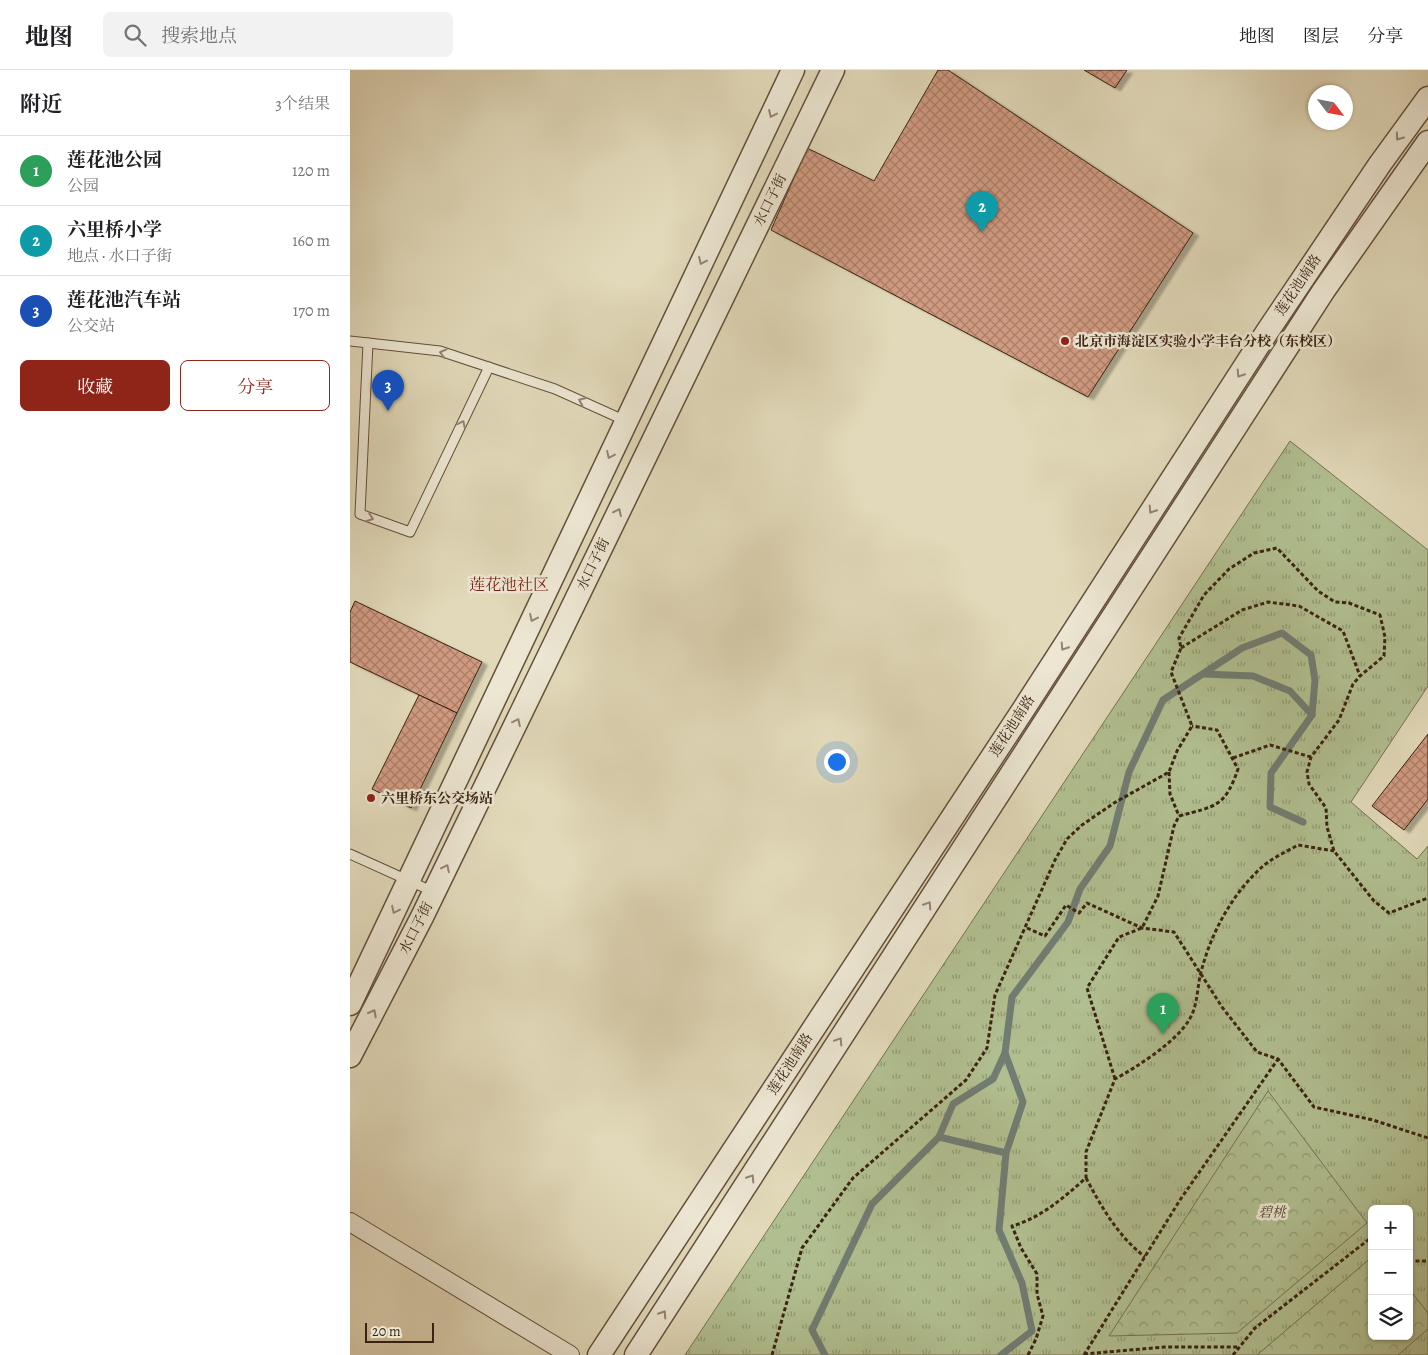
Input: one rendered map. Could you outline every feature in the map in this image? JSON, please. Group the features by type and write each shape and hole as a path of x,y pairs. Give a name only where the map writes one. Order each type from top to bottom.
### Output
{"street":[{"name":"水口子街","path":"350,1004 793,70"},
{"name":"水口子街","path":"350,1056 434,892 833,70"},
{"name":"莲花池南路","path":"598,1355 1012,726 1267,332 1380,164 1428,98"},
{"name":"莲花池南路","path":"636,1355 1324,290 1428,142"},
{"path":"350,1222 570,1355"}],"lane":[{"path":"350,342 440,351 555,389 626,422"},
{"path":"368,343 360,514 410,532 489,367"},
{"path":"350,854 434,892"}],"path":[{"path":"1192,726 1171,672 1180,648 1179,638 1204,594 1229,570 1254,553 1277,548 1318,591 1335,602 1349,603 1380,615 1385,637 1384,656 1360,676 1354,684 1339,720 1311,757 1307,772 1309,784 1326,808 1327,827 1334,851 1374,901 1389,913 1428,898"},
{"path":"1180,648 1242,610 1268,602 1299,606 1342,631 1360,676"},
{"path":"1145,1257 1129,1244 1103,1210 1086,1178 1086,1152 1115,1079 1087,988 1119,937 1142,928 1158,896 1174,826 1179,816 1218,804 1231,790 1238,769 1217,730 1192,726"},
{"path":"1179,816 1170,794 1169,772 1177,751 1192,726"},
{"path":"1233,758 1270,745 1311,757"},
{"path":"772,1355 802,1248 853,1178 966,1080 986,1048 996,995 1067,839 1082,825 1114,803 1169,772"},
{"path":"1115,1079 1144,1063 1189,1020 1197,995 1201,972 1212,942 1235,895 1263,866 1298,845 1334,851"},
{"path":"1027,928 1045,936 1066,905 1079,913 1086,903 1142,928 1174,932 1222,1007 1257,1052 1278,1059 1314,1108 1373,1120 1428,1138"},
{"path":"1084,1355 1180,1200 1278,1059"},
{"path":"1028,1355 1036,1339 1043,1316 1037,1294 1037,1274 1021,1248 1012,1226 1026,1222 1046,1211 1086,1178"},
{"path":"1233,1355 1255,1328 1368,1240"},
{"path":"1413,1261 1428,1261"},
{"path":"1084,1355 1165,1346 1239,1347"}],"green space":[{"path":"1290,441 1428,550 1428,686 1351,802 1417,859 1428,846 1428,1355 685,1355"},
{"name":"碧桃","path":"1268,1091 1367,1223 1237,1333 1109,1336"},
{"path":"1368,1260 1368,1340 1413,1340 1413,1294 1428,1313 1428,1329 1398,1355 1257,1355"}],"building":[{"name":"北京市海淀区实验小学丰台分校（东校区）","path":"938,70 948,70 1193,233 1088,397 771,230 807,148 874,181"},
{"path":"1084,70 1127,70 1115,88"},
{"path":"355,601 482,662 457,713 350,662 350,612"},
{"path":"419,695 457,713 411,808 372,789"},
{"path":"1428,734 1428,799 1404,830 1372,806"}],"waterway":[{"path":"1006,1153 1023,1102 1005,1053 1012,997 1068,922 1080,889 1110,846 1129,772 1163,700 1242,648 1282,633 1311,655 1315,680 1312,715 1271,773 1270,807 1303,822"},
{"path":"1204,674 1253,676 1290,691 1312,715"},
{"path":"825,1355 812,1330 872,1204 939,1137 953,1104 993,1079 1005,1053"},
{"path":"939,1137 1006,1153 999,1230 1022,1283 1032,1331 1001,1355"}],"place":[{"name":"六里桥小学","path":"982,232"},
{"name":"北京市海淀区实验小学丰台分校（东校区）","path":"1065,341"},
{"name":"莲花池汽车站","path":"388,411"},
{"name":"六里桥东公交场站","path":"371,798"},
{"name":"莲花池公园","path":"1163,1034"}],"district":[{"name":"莲花池社区","path":"509,585"}]}
